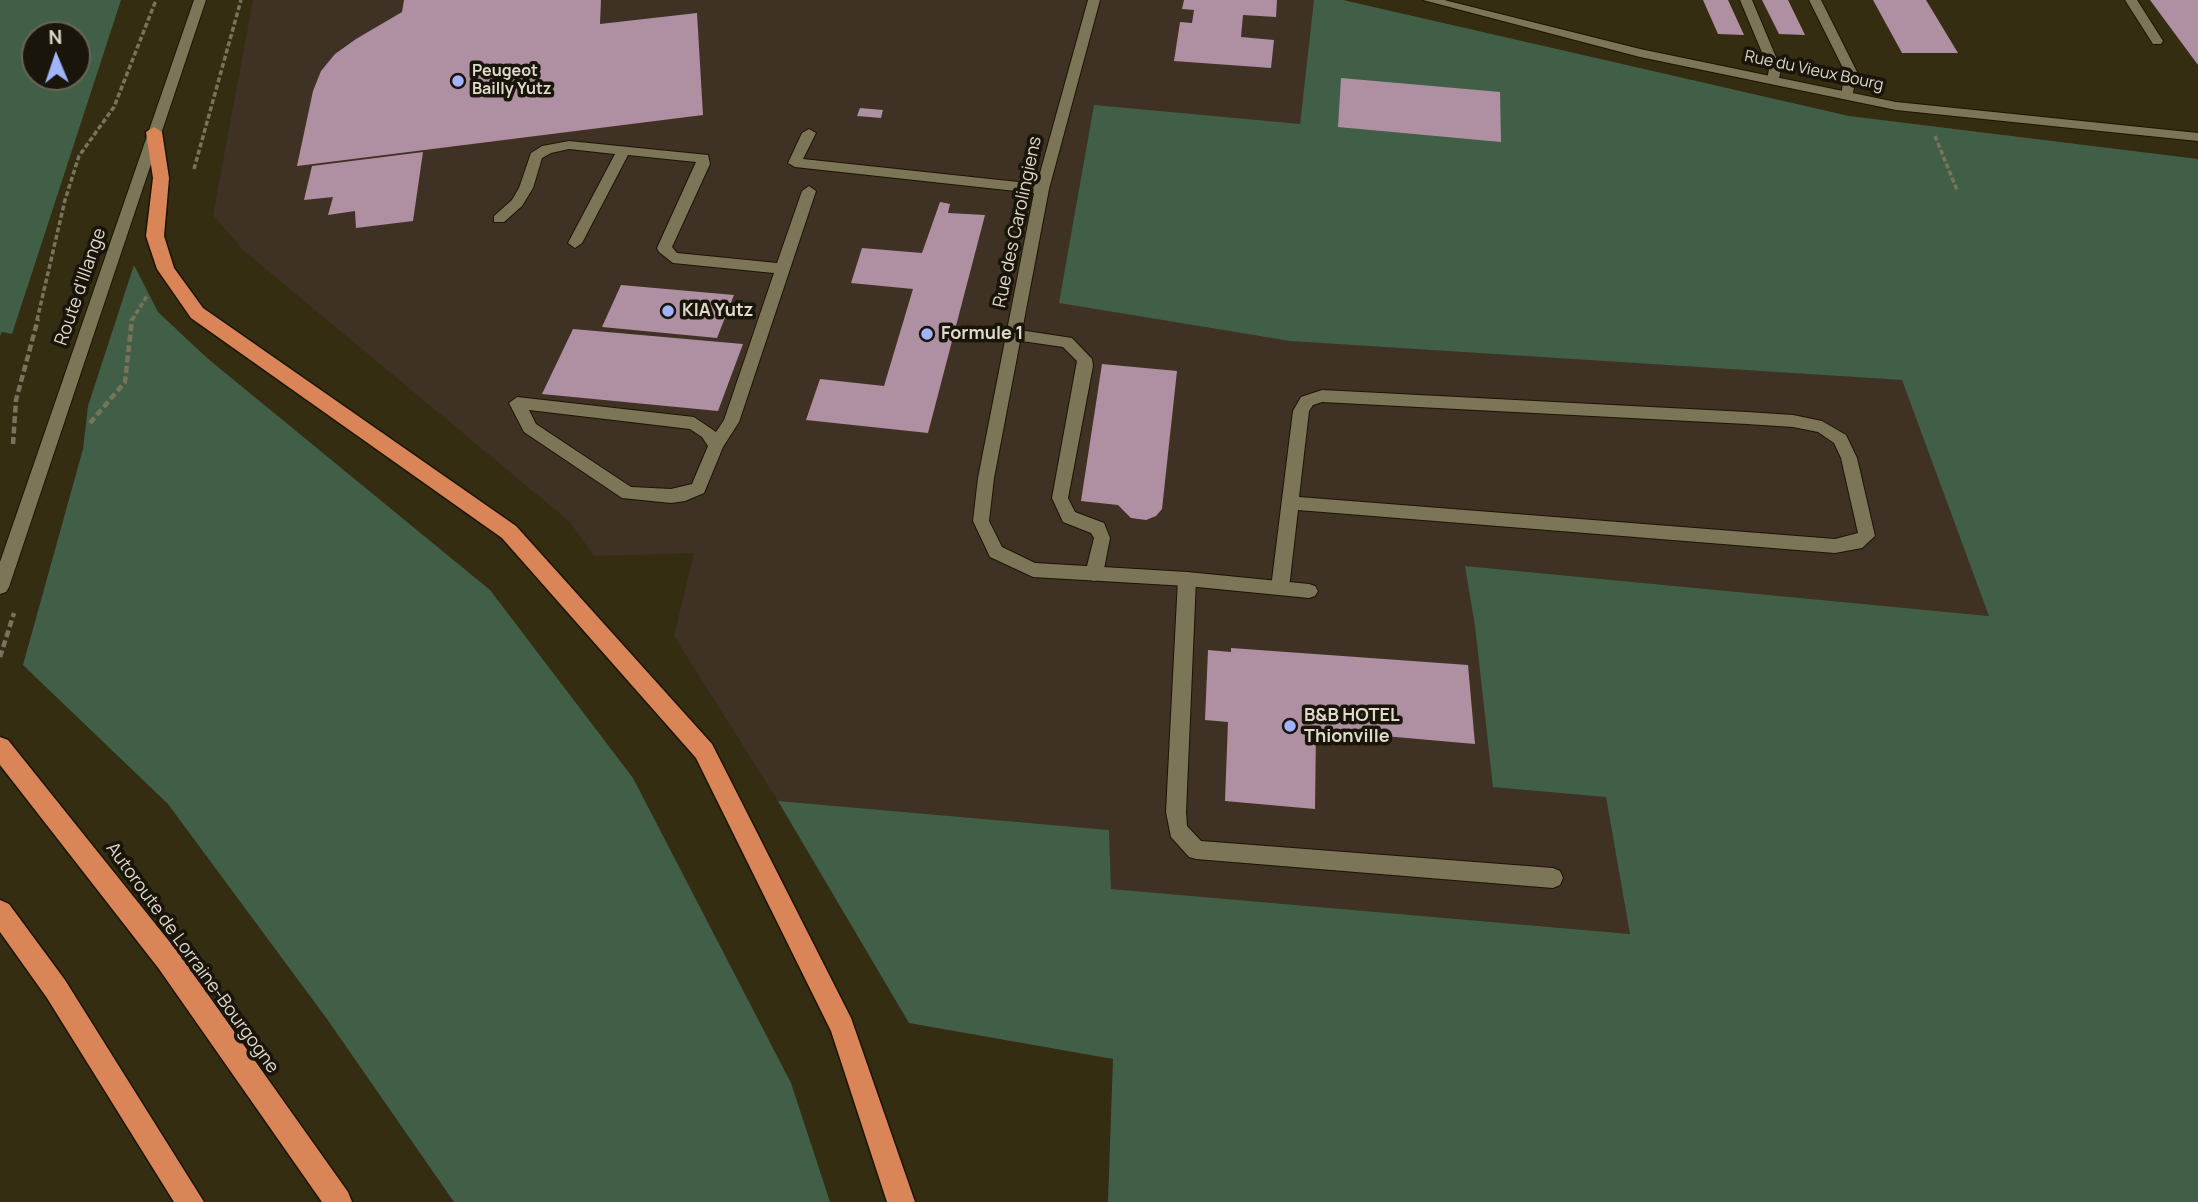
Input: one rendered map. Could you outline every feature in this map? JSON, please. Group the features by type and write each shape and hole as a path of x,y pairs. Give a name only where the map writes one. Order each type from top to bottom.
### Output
{"highway":[{"path":"154,132 161,178 155,236 166,269 197,313 509,532 704,751 842,1027 901,1202"},
{"name":"Autoroute de Lorraine-Bourgogne","path":"0,747 168,960 338,1202"},
{"path":"0,912 56,989 190,1202"},
{"path":"0,932 56,989"}],"street":[{"name":"Route d'Illange","path":"0,587 200,0"},
{"name":"Rue des Carolingiens","path":"1094,0 1042,189 986,478 981,521 996,552 1033,570 1187,579 1308,591"},
{"name":"Rue du Vieux Bourg","path":"1429,0 1640,53 1924,110 2198,137"},
{"path":"1746,0 1775,69 1773,80"},
{"path":"1815,0 1851,72 1847,95"},
{"path":"2131,0 2157,41"},
{"path":"809,133 795,163 1042,189"},
{"path":"499,219 517,203 526,188 536,156 547,149 569,145 703,158 704,164 664,248 673,258 783,269"},
{"path":"575,243 624,150"},
{"path":"716,445 708,433 694,423 517,403 530,428 628,493 671,496 698,488 716,445 732,422 809,191"},
{"path":"1013,335 1067,342 1084,359 1085,366 1060,498 1069,517 1098,528 1102,538 1094,574"},
{"path":"1280,588 1290,503 1301,411 1307,401 1322,396 1747,418 1794,421 1822,427 1840,439 1849,458 1867,536 1856,543 1836,546 1290,503"},
{"path":"1187,579 1175,812 1178,830 1196,850 1553,878"}],"path":[{"path":"13,446 16,400 51,268 65,200 79,156 114,107 156,0"},
{"path":"193,172 241,0"},
{"path":"1924,110 1957,190"},
{"path":"41,465 92,422 125,382 132,317 166,269"}],"shaded area":[{"path":"253,0 1314,0 1300,124 1060,303 1290,341 1902,380 1990,616 1466,566 1475,626 1606,797 1631,934 1111,889 1109,830 778,801 674,636 694,553 594,556 570,522 243,250 213,215"}],"green space":[{"path":"0,0 121,0 12,334 2,332 0,336"},
{"path":"1314,0 1343,0 1849,116 2198,159 2198,1202 1108,1202 1113,1059 909,1023 778,801 1109,830 1111,889 1630,934 1606,797 1493,787 1475,626 1465,566 1989,616 1902,380 1290,341 1059,303 1094,105 1300,124"},
{"path":"134,265 158,312 207,358 490,590 633,778 791,1083 830,1202 454,1202 327,1019 168,804 23,665 83,449 88,406"}],"building":[{"name":"Peugeot Bailly Yutz","path":"404,0 601,0 600,24 697,13 703,115 297,166 313,91 321,71 335,54 402,12"},
{"path":"1184,0 1277,0 1276,17 1243,15 1241,37 1274,40 1271,68 1174,61 1180,22 1192,23 1194,10 1182,9"},
{"path":"1703,0 1728,0 1744,35 1718,34"},
{"path":"1762,0 1788,0 1805,35 1779,34"},
{"path":"1873,0 1926,0 1958,53 1902,53"},
{"path":"2150,0 2198,0 2198,65"},
{"path":"1341,78 1500,92 1501,142 1338,127"},
{"path":"860,108 883,110 881,118 857,116"},
{"path":"423,152 413,221 356,228 355,211 328,215 333,197 304,200 312,166"},
{"name":"Formule 1","path":"940,202 950,204 948,213 985,215 928,433 806,420 820,379 884,386 913,289 851,283 862,248 922,253"},
{"name":"KIA Yutz","path":"621,285 734,295 717,338 602,327"},
{"path":"573,329 743,344 718,411 542,394"},
{"path":"1102,364 1177,371 1162,509 1156,516 1146,520 1131,518 1118,505 1081,501"},
{"name":"B&B HOTEL Thionville","path":"1231,648 1468,665 1475,744 1316,730 1315,809 1225,801 1228,722 1205,720 1208,650 1231,652"}],"place":[{"name":"Peugeot Bailly Yutz","path":"458,81"},
{"name":"KIA Yutz","path":"668,311"},
{"name":"Formule 1","path":"927,334"},
{"name":"B&B HOTEL Thionville","path":"1290,726"}]}
